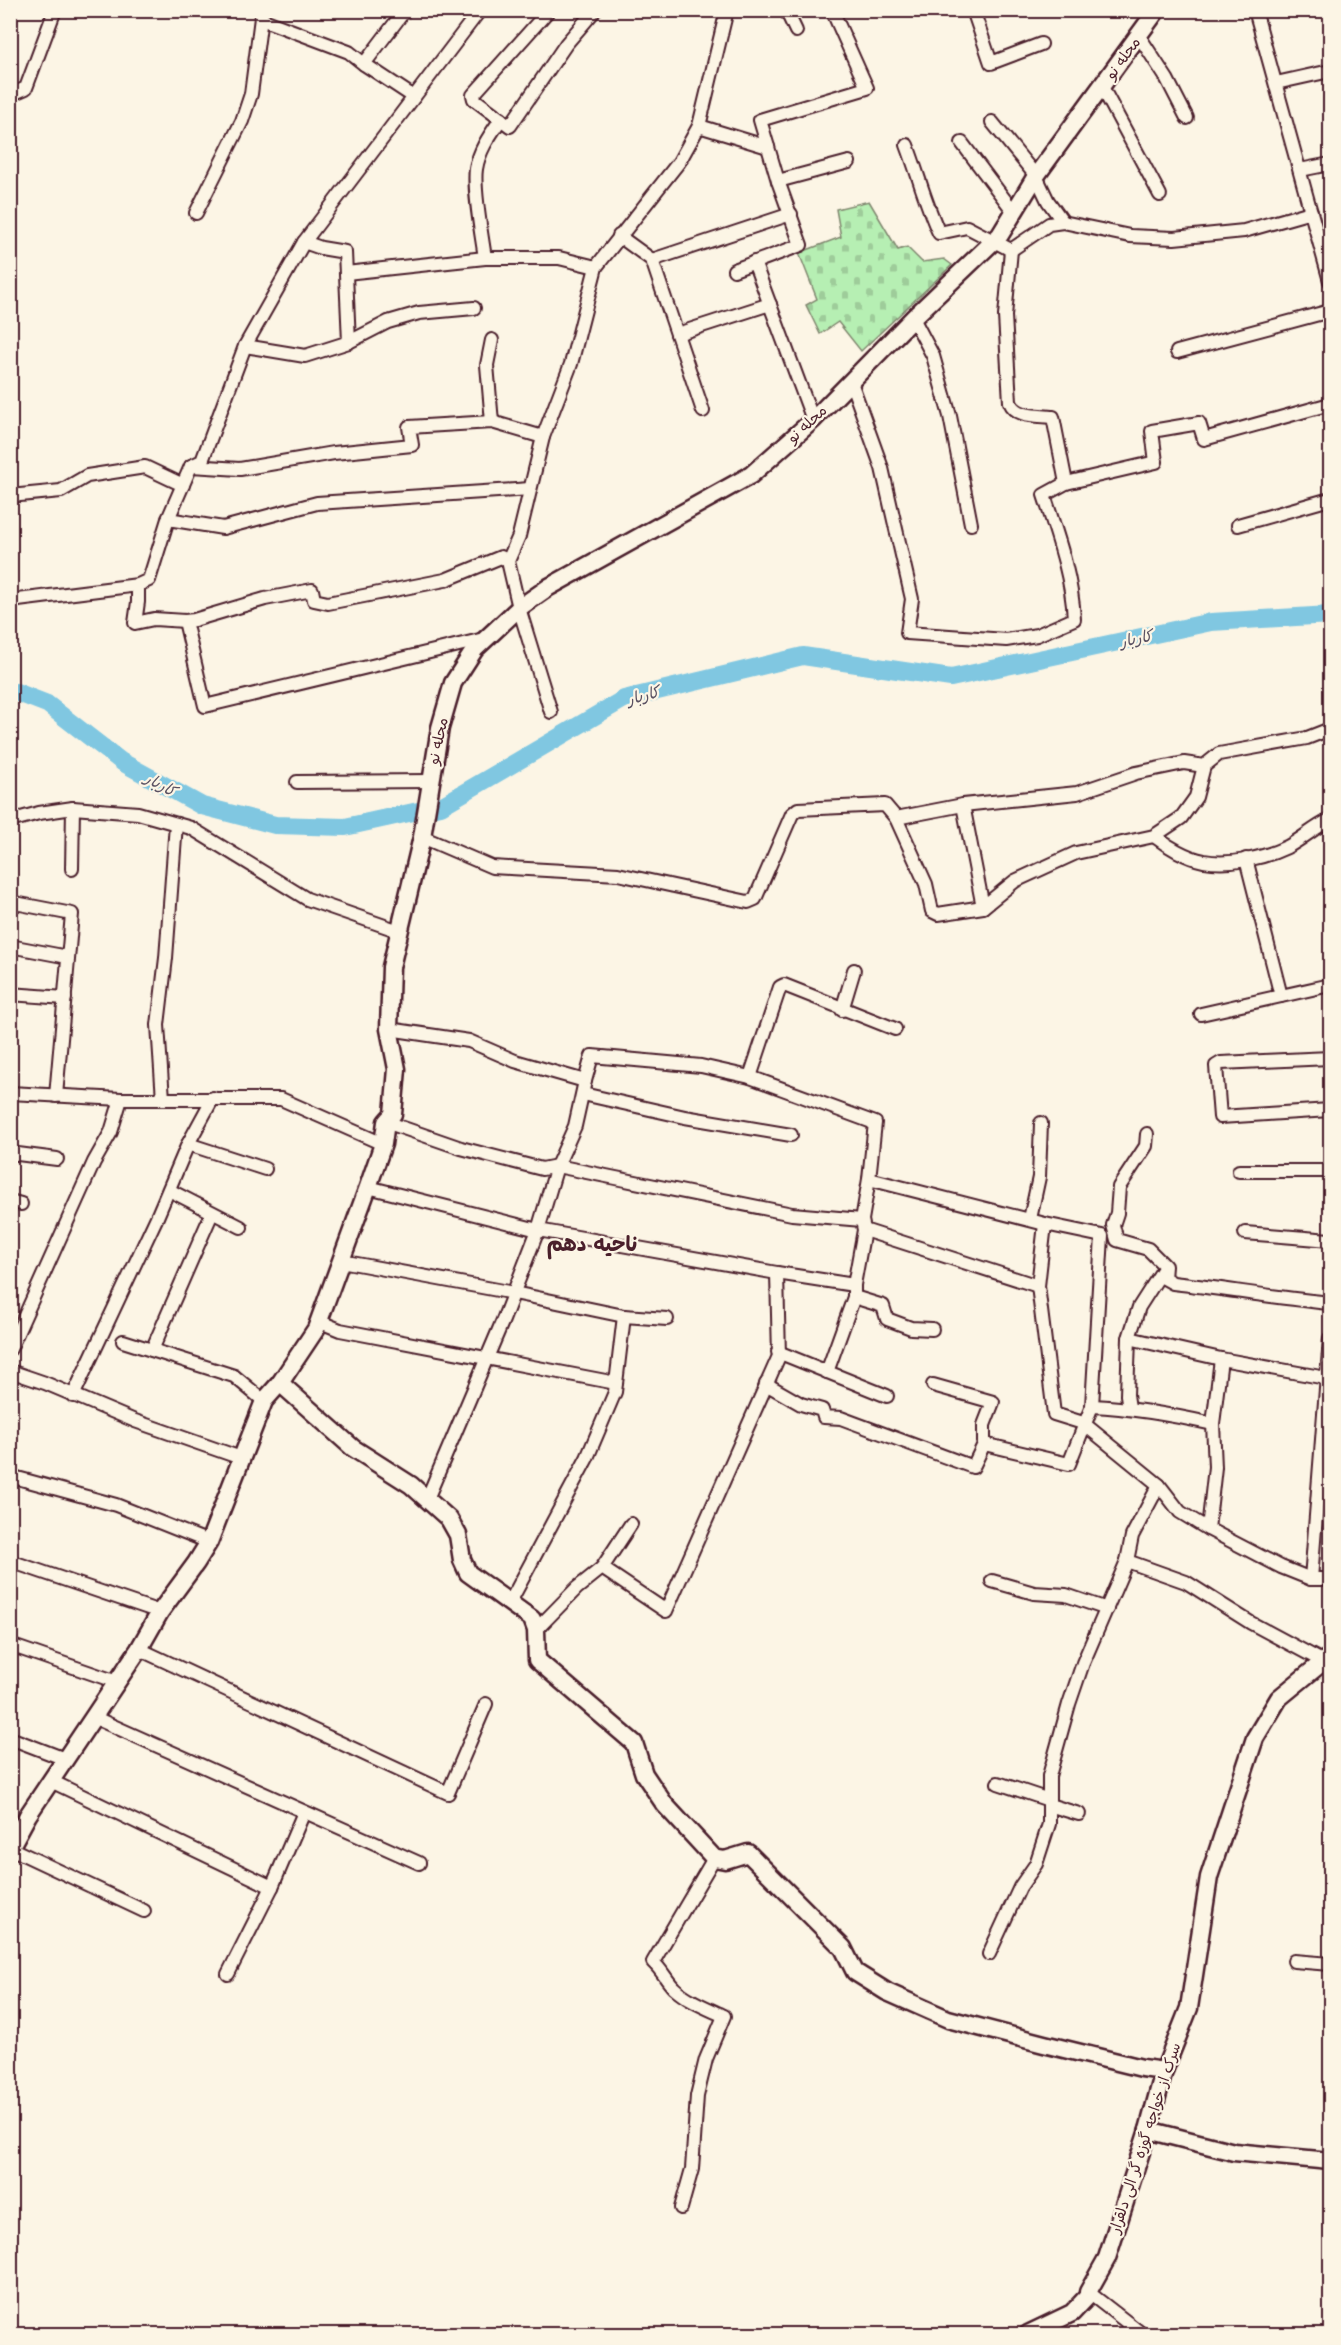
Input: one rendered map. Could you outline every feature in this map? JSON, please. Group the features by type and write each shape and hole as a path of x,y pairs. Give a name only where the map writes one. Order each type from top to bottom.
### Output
{"street":[{"path":"10,95 26,88 55,10"},
{"path":"364,64 405,10"},
{"path":"10,601 138,585 149,580 168,519 191,466 202,461 245,346 304,242 480,10"},
{"path":"549,10 473,95 474,99 510,126 566,44 595,10"},
{"path":"551,712 519,608 508,561 519,536 543,437 571,364 596,267 679,162 699,126 727,10"},
{"path":"786,10 796,31"},
{"path":"734,270 801,244 760,123 762,118 867,88 832,10"},
{"path":"973,10 991,63 1041,44"},
{"name":"محله نو","path":"11,1844 140,1648 160,1612 209,1542 264,1401 280,1383 318,1321 341,1261 383,1144 386,1122 393,1114 398,1069 389,1029 392,967 422,834 440,728 453,683 475,649 519,608 549,587 751,475 813,420 913,318 994,241 1036,176 1157,10"},
{"path":"1255,10 1330,281"},
{"path":"196,213 242,121 251,94 262,15 349,52 414,97"},
{"path":"1139,36 1167,79 1187,118"},
{"path":"1276,83 1330,71"},
{"path":"1102,87 1160,195"},
{"path":"485,258 476,171 481,152 501,119"},
{"path":"992,122 1036,176 1048,201 1063,222"},
{"path":"699,126 768,147"},
{"path":"962,143 1014,212"},
{"path":"907,145 924,190 930,214 939,233 967,227 1011,250"},
{"path":"778,181 849,162"},
{"path":"1300,170 1330,164"},
{"path":"1011,250 1049,224 1063,222 1130,236 1174,238 1244,231 1311,212"},
{"path":"652,260 791,214"},
{"path":"619,236 652,260 704,411"},
{"path":"304,242 321,248 345,252 349,342"},
{"path":"1011,250 1005,316 1010,402 1018,413 1053,417 1066,483"},
{"path":"346,273 485,258 558,258 596,267"},
{"path":"754,262 813,420"},
{"path":"677,334 770,304"},
{"path":"245,346 305,356 349,342 388,322 419,313 474,308"},
{"path":"1177,352 1330,311"},
{"path":"913,318 933,356 950,416 971,524"},
{"path":"492,340 487,365 492,422"},
{"path":"851,382 882,468 910,588 912,598 907,633 1006,640 1037,635 1074,619 1073,598 1064,556 1044,495 1066,483 1156,462 1152,431 1199,423 1204,439 1330,404"},
{"path":"191,466 240,469 334,453 412,445 409,427 492,422 543,437"},
{"path":"10,496 61,490 87,476 145,467 183,485"},
{"path":"168,519 223,528 317,503 530,489"},
{"path":"1238,525 1330,499"},
{"path":"138,585 135,623 154,619 185,621 266,598 312,590 314,600 328,603 445,580 501,557 508,561"},
{"path":"185,621 205,706 486,639"},
{"path":"422,834 492,867 618,874 748,902 755,899 792,814 798,809 885,805 896,818 926,884 932,911 938,914 983,907 1015,881 1076,853 1154,836 1181,818 1196,797 1204,766 1219,754 1307,738 1330,729"},
{"path":"896,818 963,805 1077,793 1136,773 1184,763 1204,766"},
{"path":"297,782 430,781"},
{"path":"963,805 983,907"},
{"path":"10,821 39,813 73,808 138,813 191,828 307,899 399,931"},
{"path":"72,869 73,808"},
{"path":"1154,836 1163,843 1203,861 1246,859 1285,848 1330,820"},
{"path":"163,1099 158,1025 166,958 176,824"},
{"path":"1246,859 1281,996"},
{"path":"10,902 72,914 56,1096"},
{"path":"10,946 68,957"},
{"path":"842,1010 854,970"},
{"path":"1201,1014 1330,985"},
{"path":"750,1077 780,987 788,986 842,1010 895,1029"},
{"path":"10,994 65,998"},
{"path":"389,1029 469,1041 584,1087 685,1117 791,1135"},
{"path":"427,1499 514,1293 538,1230 557,1166 575,1126 592,1056 701,1066 750,1077 875,1123 854,1291 827,1372"},
{"path":"1330,1058 1221,1063 1216,1066 1220,1117 1330,1110"},
{"path":"10,1093 122,1099 281,1099 383,1144"},
{"path":"73,1396 169,1191 188,1144 213,1098"},
{"path":"10,1349 94,1162 111,1132 122,1099"},
{"path":"386,1122 472,1151 542,1169 557,1166 792,1214 863,1225 1038,1286"},
{"path":"1030,1219 1039,1177 1041,1123"},
{"path":"1147,1134 1146,1146 1119,1186 1117,1213 1113,1225 1117,1240 1148,1249 1165,1266 1164,1278 1173,1282 1265,1297 1330,1303"},
{"path":"188,1144 265,1169"},
{"path":"10,1153 57,1159"},
{"path":"1239,1172 1330,1171"},
{"path":"869,1179 1045,1224 1102,1236 1092,1406 1083,1423 1069,1464 984,1444"},
{"path":"368,1188 538,1230 777,1274 854,1291 883,1306 887,1319 911,1328 932,1329"},
{"path":"169,1191 241,1227"},
{"path":"152,1350 212,1213"},
{"path":"1045,1224 1038,1286 1054,1414 1083,1423 1159,1485 1180,1512 1208,1529 1281,1568 1311,1579 1330,1579"},
{"path":"1245,1233 1330,1240"},
{"path":"341,1261 624,1316 667,1319"},
{"path":"1129,1408 1127,1395 1129,1338 1139,1307 1165,1266"},
{"path":"602,1568 666,1611 779,1356 777,1274"},
{"path":"509,1604 586,1458 615,1392 624,1316"},
{"path":"318,1321 340,1330 616,1383"},
{"path":"1129,1338 1221,1359 1326,1378"},
{"path":"1311,1579 1330,1338"},
{"path":"123,1341 234,1376 264,1401"},
{"path":"778,1352 887,1395"},
{"path":"1208,1529 1215,1467 1213,1424 1221,1359"},
{"path":"10,1371 45,1383 135,1421 241,1458"},
{"path":"280,1383 353,1448 411,1485 449,1519 458,1534 462,1560 468,1573 532,1619 536,1630 537,1660 634,1743 644,1774 665,1805 714,1858 725,1860 748,1854 843,1948 855,1972 887,1992 948,2019 1087,2055 1164,2071"},
{"path":"766,1384 801,1404 822,1410 824,1417 841,1418 973,1467 984,1444 984,1425 993,1402 933,1385"},
{"path":"1092,1406 1170,1414 1213,1424"},
{"path":"10,1476 116,1505 209,1542"},
{"path":"989,1954 1020,1887 1036,1864 1049,1824 1048,1776 1069,1704 1083,1663 1127,1561 1132,1536 1159,1485"},
{"path":"536,1630 577,1588 602,1568 631,1524"},
{"path":"10,1561 160,1612"},
{"path":"1127,1561 1186,1582 1251,1623 1328,1659"},
{"path":"992,1581 1034,1593 1066,1595 1107,1609"},
{"path":"10,1645 117,1682"},
{"path":"140,1648 448,1793 486,1704"},
{"name":"سرک از خواجه گوزه گر الی دلقرار","path":"1028,2334 1072,2313 1088,2296 1107,2258 1148,2130 1164,2071 1189,2008 1209,1877 1256,1738 1279,1698 1328,1659"},
{"path":"93,1717 419,1863"},
{"path":"10,1738 65,1759"},
{"path":"51,1781 272,1887"},
{"path":"998,1783 1078,1814"},
{"path":"228,1974 272,1887 304,1812"},
{"path":"11,1844 144,1911"},
{"path":"681,2208 692,2169 697,2096 706,2059 724,2016 689,2000 672,1986 661,1969 653,1962 714,1858"},
{"path":"1294,1961 1330,1964"},
{"path":"1148,2130 1234,2152 1330,2161"},
{"path":"1088,2292 1142,2334"}],"green space":[{"path":"869,201 898,250 907,247 922,262 944,259 952,265 861,351 838,322 820,334 806,305 817,299 799,253 841,237 836,209"}],"waterway":[{"name":"کاربار","path":"10,694 16,692 47,704 122,762 202,806 275,825 345,827 441,806 624,699 803,656 951,678 1211,622 1330,615"}],"district":[{"name":"ناحیه دهم","path":"592,1244"}]}
